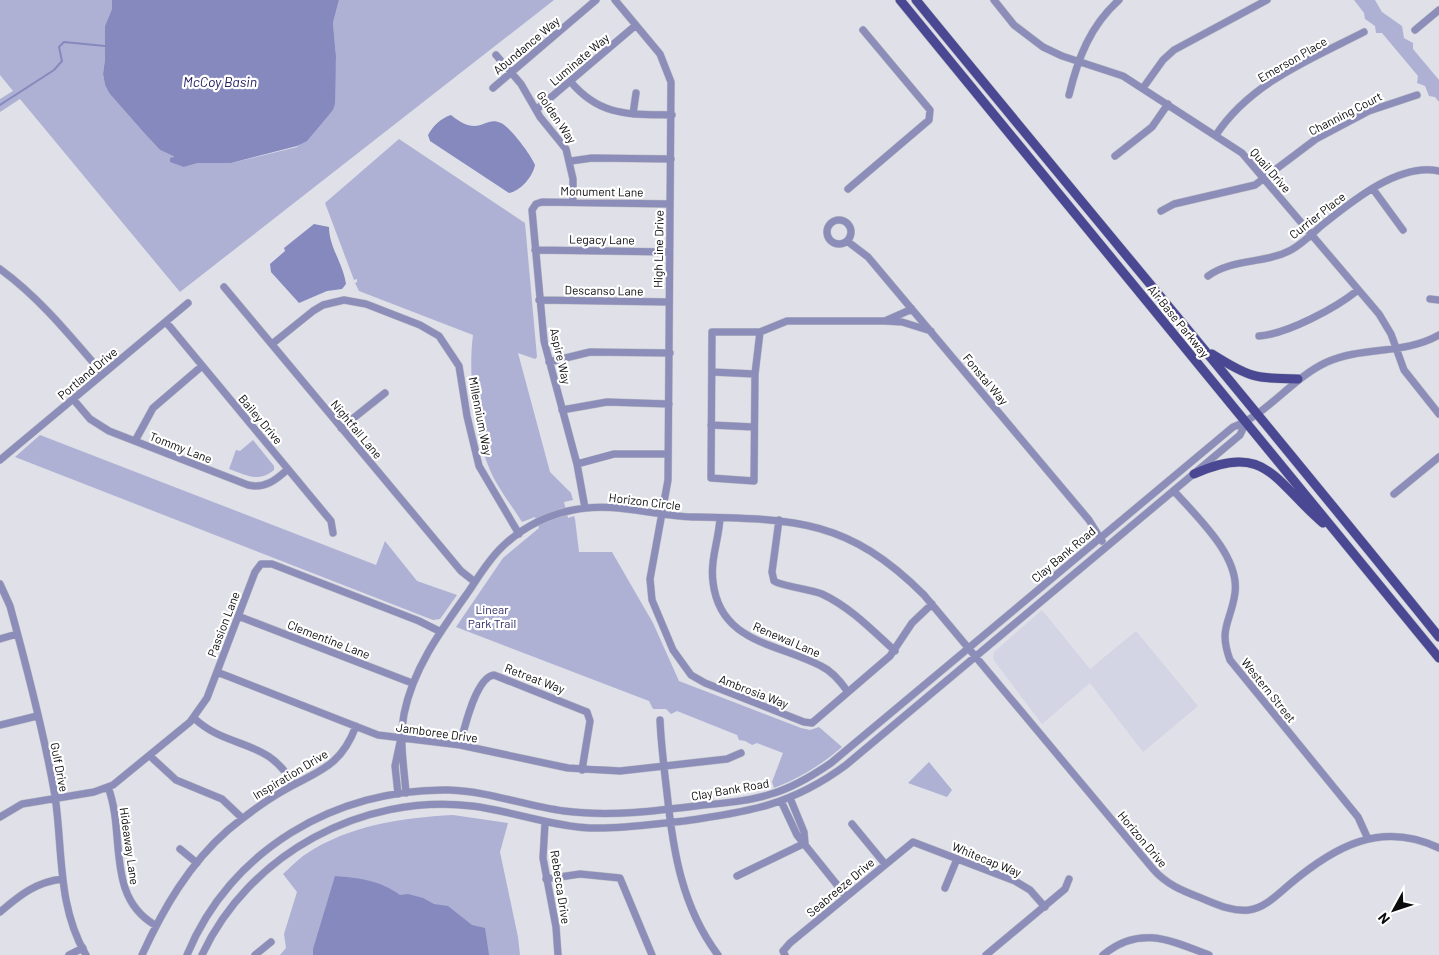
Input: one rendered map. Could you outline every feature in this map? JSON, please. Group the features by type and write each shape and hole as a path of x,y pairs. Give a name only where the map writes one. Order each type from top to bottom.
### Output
{"main road":[{"name":"Air Base Parkway","path":"900,0 1439,658"},
{"name":"Air Base Parkway","path":"916,0 1258,412 1439,637"},
{"path":"1204,348 1247,375 1260,378 1298,379"},
{"path":"1194,474 1231,461 1242,461 1260,466 1276,478 1311,513 1342,540"}],"street":[{"name":"Abundance Way","path":"493,88 596,0"},
{"name":"High Line Drive","path":"614,0 665,63 671,82 668,486 662,516"},
{"path":"1068,95 1078,61 1092,31 1107,11 1119,0"},
{"path":"1143,88 1163,60 1174,50 1267,0"},
{"name":"Quail Drive","path":"996,1 1029,38 1062,56 1116,73 1143,88 1242,153 1385,323 1404,370 1439,414"},
{"path":"1415,30 1439,10"},
{"name":"Luminate Way","path":"536,110 636,25"},
{"path":"848,189 929,120 930,110 863,30"},
{"name":"Emerson Place","path":"1216,135 1232,113 1270,82 1364,32"},
{"name":"Golden Way","path":"496,55 525,90 536,110 561,142 570,160 574,179 573,202"},
{"path":"570,81 596,105 617,112 672,115"},
{"path":"634,114 636,92"},
{"name":"Channing Court","path":"1161,211 1174,204 1243,189 1265,179 1316,139 1377,108 1417,95"},
{"path":"1115,156 1152,126 1168,104"},
{"path":"570,160 592,158 671,159"},
{"name":"Currier Place","path":"1208,276 1219,268 1283,253 1300,244 1346,206 1373,189 1418,169 1439,171"},
{"path":"1373,189 1404,230"},
{"name":"Monument Lane","path":"534,206 542,202 670,204"},
{"name":"Aspire Way","path":"534,206 532,215 544,341 577,464 585,508"},
{"name":"Fonstal Way","path":"847,241 868,257 912,309 1089,520 1106,548"},
{"name":"Legacy Lane","path":"535,250 669,252"},
{"path":"0,269 39,302 103,374"},
{"name":"Nightfall Lane","path":"224,287 460,571 475,582"},
{"path":"1259,336 1273,335 1338,306 1358,290"},
{"path":"1430,298 1439,300"},
{"name":"Millennium Way","path":"272,344 313,311 323,305 344,300 375,307 420,325 439,336 459,366 467,416 479,466 519,534"},
{"name":"Descanso Lane","path":"540,300 669,302"},
{"name":"Portland Drive","path":"0,460 188,303"},
{"path":"885,322 912,309"},
{"path":"760,332 755,374 754,481 711,478 712,332 760,332 787,320 902,322 931,332"},
{"name":"Bailey Drive","path":"166,322 331,522 333,533"},
{"name":"Clay Bank Road","path":"187,955 201,923 225,890 268,848 325,813 356,803 398,794 433,790 474,792 548,809 591,813 668,810 761,797 804,780 831,763 1232,427 1246,422 1298,379 1338,358 1410,347 1439,335"},
{"path":"549,362 590,352 670,353"},
{"path":"135,441 153,408 202,366"},
{"path":"712,372 755,374"},
{"path":"341,428 385,392"},
{"name":"Tommy Lane","path":"73,399 95,423 109,432 253,486 268,484 288,469"},
{"path":"562,410 607,402 669,404"},
{"name":"Clay Bank Road","path":"202,955 226,916 263,874 307,841 344,823 401,807 450,804 494,810 546,822 590,828 670,822 750,811 790,798 824,780 846,765 1240,435 1246,422"},
{"path":"711,425 754,427"},
{"path":"577,464 614,454 668,454"},
{"path":"1394,494 1439,457"},
{"name":"Western Street","path":"1174,491 1222,548 1233,568 1235,593 1226,619 1224,634 1230,660 1358,818 1368,839"},
{"name":"Horizon Circle","path":"398,794 395,766 412,683 441,632 495,554 537,522 566,512 585,508 617,508 662,516 779,520 831,531 865,547 899,571 932,604 968,648"},
{"name":"Ambrosia Way","path":"662,516 651,573 651,594 673,650 691,675 705,683 807,723 815,722 895,651 912,623 932,604"},
{"name":"Renewal Lane","path":"720,518 712,575 717,601 726,616 736,628 751,638 822,666 848,692"},
{"path":"779,520 772,572 774,581 801,587 831,599 851,612 895,651"},
{"name":"Passion Lane","path":"0,817 22,804 108,788 122,779 194,718 204,704 256,570 261,564 266,562 419,621 441,632"},
{"name":"Gulf Drive","path":"0,584 10,606 55,797 66,904 84,952"},
{"name":"Clementine Lane","path":"238,616 412,683"},
{"path":"0,639 17,634"},
{"name":"Horizon Drive","path":"968,648 1153,869 1174,887 1227,908 1250,910 1269,902 1330,853 1368,839 1409,839 1439,848"},
{"name":"Jamboree Drive","path":"216,672 386,736 460,746 582,770 620,771 664,767 727,758 741,753"},
{"name":"Retreat Way","path":"460,746 469,712 485,679 494,675 588,712 590,721 582,770"},
{"path":"0,725 37,716"},
{"path":"194,718 218,735 261,750 280,765 293,785"},
{"path":"660,720 668,810 677,867 684,893 696,919 718,955"},
{"name":"Inspiration Drive","path":"142,955 155,925 167,904 197,863 242,818 293,785 316,775 332,764 346,748 356,726"},
{"name":"Horizon Circle","path":"401,738 406,793"},
{"path":"150,756 176,780 222,799 242,818"},
{"name":"Hideaway Lane","path":"108,788 114,809 123,884 137,911 155,925"},
{"path":"790,798 804,832 804,843"},
{"path":"781,802 797,836 846,896"},
{"name":"Rebecca Drive","path":"546,822 543,858 556,927 558,955"},
{"path":"852,824 886,864"},
{"name":"Seabreeze Drive","path":"784,953 846,896 914,842"},
{"name":"Whitecap Way","path":"914,842 1015,881 1030,890 1045,907"},
{"path":"737,876 804,843"},
{"path":"180,848 197,863"},
{"path":"945,888 958,859"},
{"path":"546,879 580,874 620,878 642,936 652,955"},
{"path":"0,912 32,887 62,879"},
{"path":"986,955 1065,889 1069,879"},
{"path":"1103,955 1124,942 1147,937 1173,940 1191,952 1209,955"},
{"path":"255,955 271,942"},
{"path":"69,955 84,952"}],"shaded area":[{"path":"1042,610 1090,669 1136,631 1198,706 1143,752 1090,683 1042,724 993,659 994,652"}],"green space":[{"path":"0,0 112,0 112,9 105,27 103,74 105,85 109,93 160,150 173,156 184,167 198,163 231,163 297,147 333,110 336,56 333,23 339,0 554,0 180,292 20,99 0,112 0,99 13,91 0,75"},
{"path":"1354,0 1375,0 1382,12 1402,26 1404,38 1413,43 1413,49 1439,80 1439,102 1435,97 1429,96 1425,86 1417,83 1418,76 1382,33 1376,33 1375,26 1365,19 1364,13"},
{"path":"399,139 525,223 537,357 535,359 518,353 550,472 571,493 573,500 564,502 568,518 574,516 575,519 579,552 612,552 653,623 679,681 801,728 810,730 819,727 842,747 826,760 793,780 774,788 772,782 783,753 757,743 752,745 739,740 737,735 677,711 671,714 666,709 653,709 649,701 456,627 503,558 539,528 535,517 522,522 495,480 483,451 473,401 471,366 473,335 359,291 355,283 357,279 354,280 325,203"},
{"name":"Linear Park Trail","path":"40,435 376,565 385,541 417,581 457,595 440,619 433,620 15,457"},
{"path":"253,440 274,466 274,470 263,476 252,477 229,469 236,450 240,451"},
{"path":"929,762 952,790 947,797 908,783"},
{"path":"453,815 508,823 500,852 520,955 280,955 286,948 284,934 297,892 283,874 300,858 323,844 358,830 414,818"}],"water":[{"name":"McCoy Basin","path":"112,0 339,0 333,23 336,56 335,104 333,110 307,141 297,146 231,163 198,163 184,167 170,162 170,158 174,157 160,150 109,93 105,85 103,74 105,26 112,9"},
{"path":"451,115 469,125 475,126 495,121 510,130 535,165 532,174 526,182 518,189 509,193 430,141 428,135 432,128 441,120"},
{"path":"314,224 329,227 331,241 346,284 342,289 327,291 299,303 271,272 270,264 285,251 284,248"},
{"path":"335,876 377,883 400,895 408,894 423,898 434,904 448,906 472,925 485,928 489,955 313,955 313,949"}],"waterway":[{"path":"0,105 54,70 62,61 59,47 64,42 105,46"}]}
